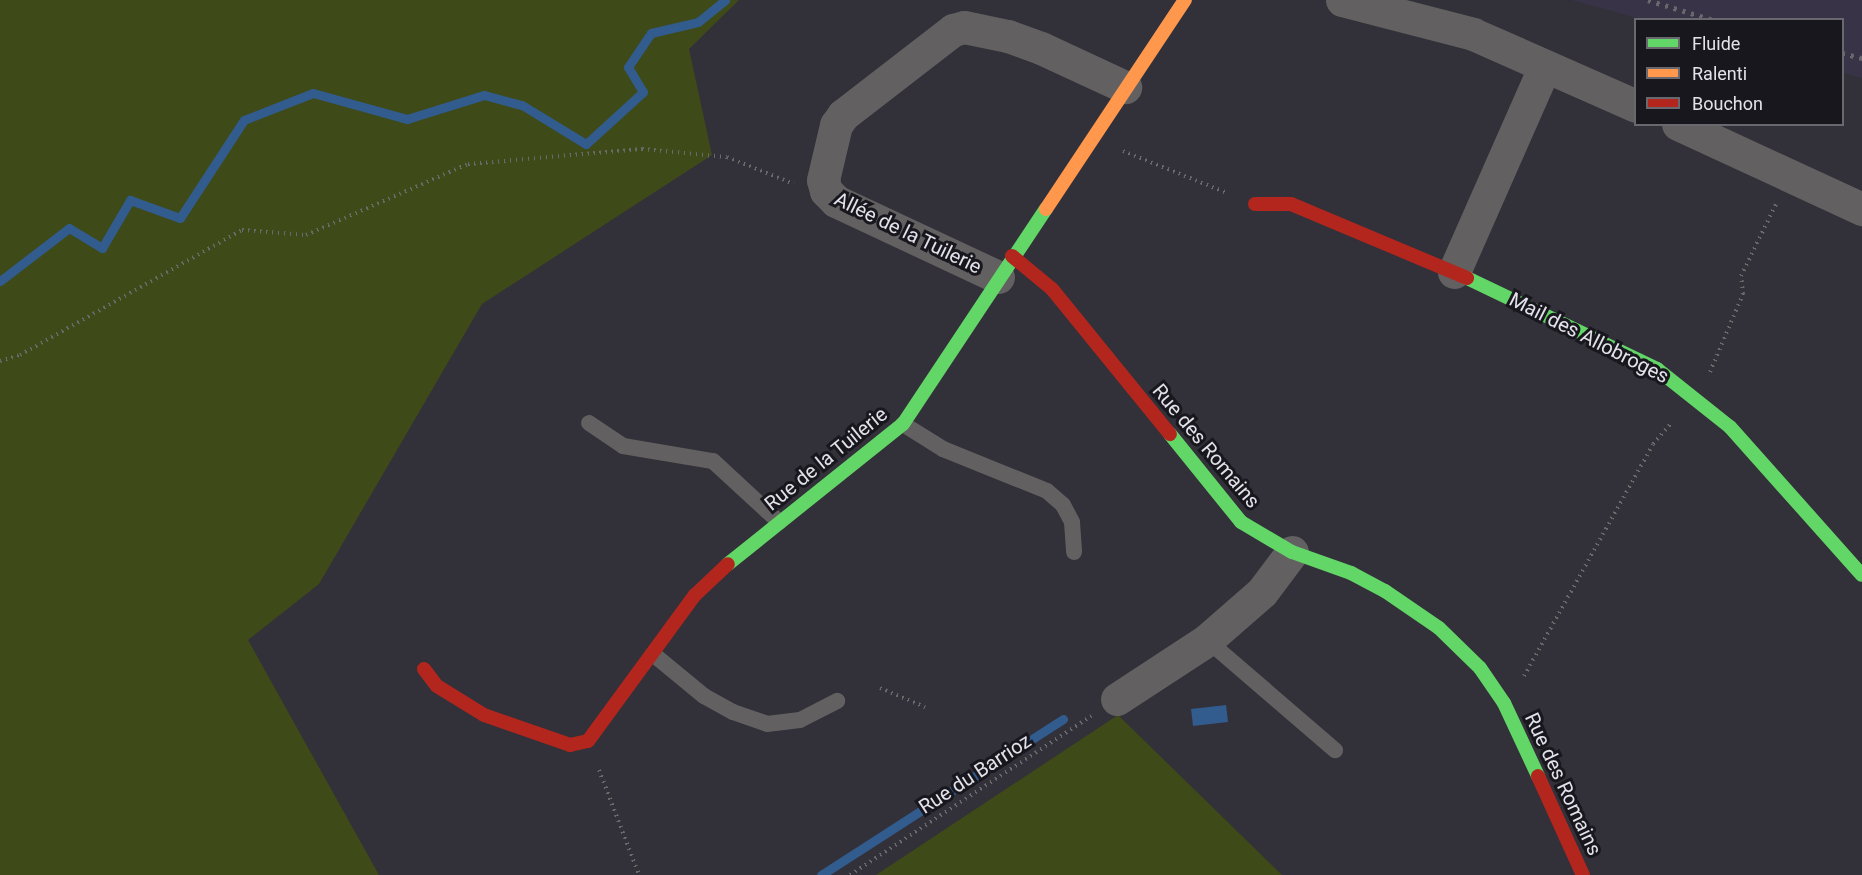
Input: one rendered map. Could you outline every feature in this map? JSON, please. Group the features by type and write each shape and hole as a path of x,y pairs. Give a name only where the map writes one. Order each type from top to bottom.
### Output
{"street":[{"name":"Rue de la Tuilerie","path":"588,741 695,595 779,522 903,424 1089,140 1185,0"},
{"path":"1342,0 1473,34 1634,106"},
{"name":"Allée de la Tuilerie","path":"1005,267 836,201 826,191 823,180 836,125 843,115 953,30 977,28 1008,36 1125,87"},
{"path":"1454,272 1545,66"},
{"path":"1682,126 1862,208"},
{"name":"Mail des Allobroges","path":"1255,204 1305,208 1454,272 1632,356 1696,397 1730,427 1862,575"},
{"name":"Rue des Romains","path":"1005,267 1052,289 1241,522 1292,552 1351,573 1420,615 1480,668 1504,703 1583,875"},
{"path":"1117,699 1207,640 1262,592 1292,552"},
{"path":"424,669 436,686 484,715 570,745 588,741"}],"lane":[{"path":"589,423 623,446 713,461 779,522"},
{"path":"903,424 943,449 1047,491 1063,505 1072,522 1074,552"},
{"path":"1207,640 1335,750"},
{"path":"653,654 704,696 733,712 767,724 800,720 837,701"}],"path":[{"path":"1089,140 1170,167 1255,204"},
{"path":"0,361 20,355 242,230 306,234 468,164 642,149 727,157 793,184 823,180"},
{"path":"1504,703 1516,690 1653,444 1696,397 1733,322 1743,294 1741,276 1791,175"},
{"path":"880,688 925,707"},
{"name":"Rue du Barrioz","path":"850,875 1117,699"},
{"path":"588,741 639,875"}],"shaded area":[{"path":"1571,0 1862,0 1862,78 1844,73 1844,18 1637,18"}],"green space":[{"path":"0,0 739,0 689,49 712,155 482,304 319,584 248,640 379,875 0,875"},
{"path":"1118,715 1282,875 876,875"}],"water":[{"path":"1226,705 1228,722 1193,726 1191,709"}],"waterway":[{"path":"0,281 69,228 102,248 130,200 180,218 244,120 313,93 407,119 484,95 522,105 586,144 643,92 628,67 651,33 698,22 725,0"},
{"path":"821,875 1063,719"}],"railway":[{"path":"1648,0 1706,18"},
{"path":"1844,54 1862,58"}],"traffic: fast":[{"path":"728,564 903,424 1046,209"},
{"path":"1467,278 1657,369 1730,427 1862,575"},
{"path":"1170,434 1241,522 1292,552 1351,573 1385,591 1439,628 1480,668 1504,703 1538,776"}],"traffic: slow":[{"path":"1046,209 1185,0"}],"traffic: jam":[{"path":"1255,204 1291,204 1467,278"},
{"path":"1012,256 1052,289 1170,434"},
{"path":"424,669 437,686 484,715 570,745 588,741 695,595 728,564"},
{"path":"1538,776 1583,875"}]}
